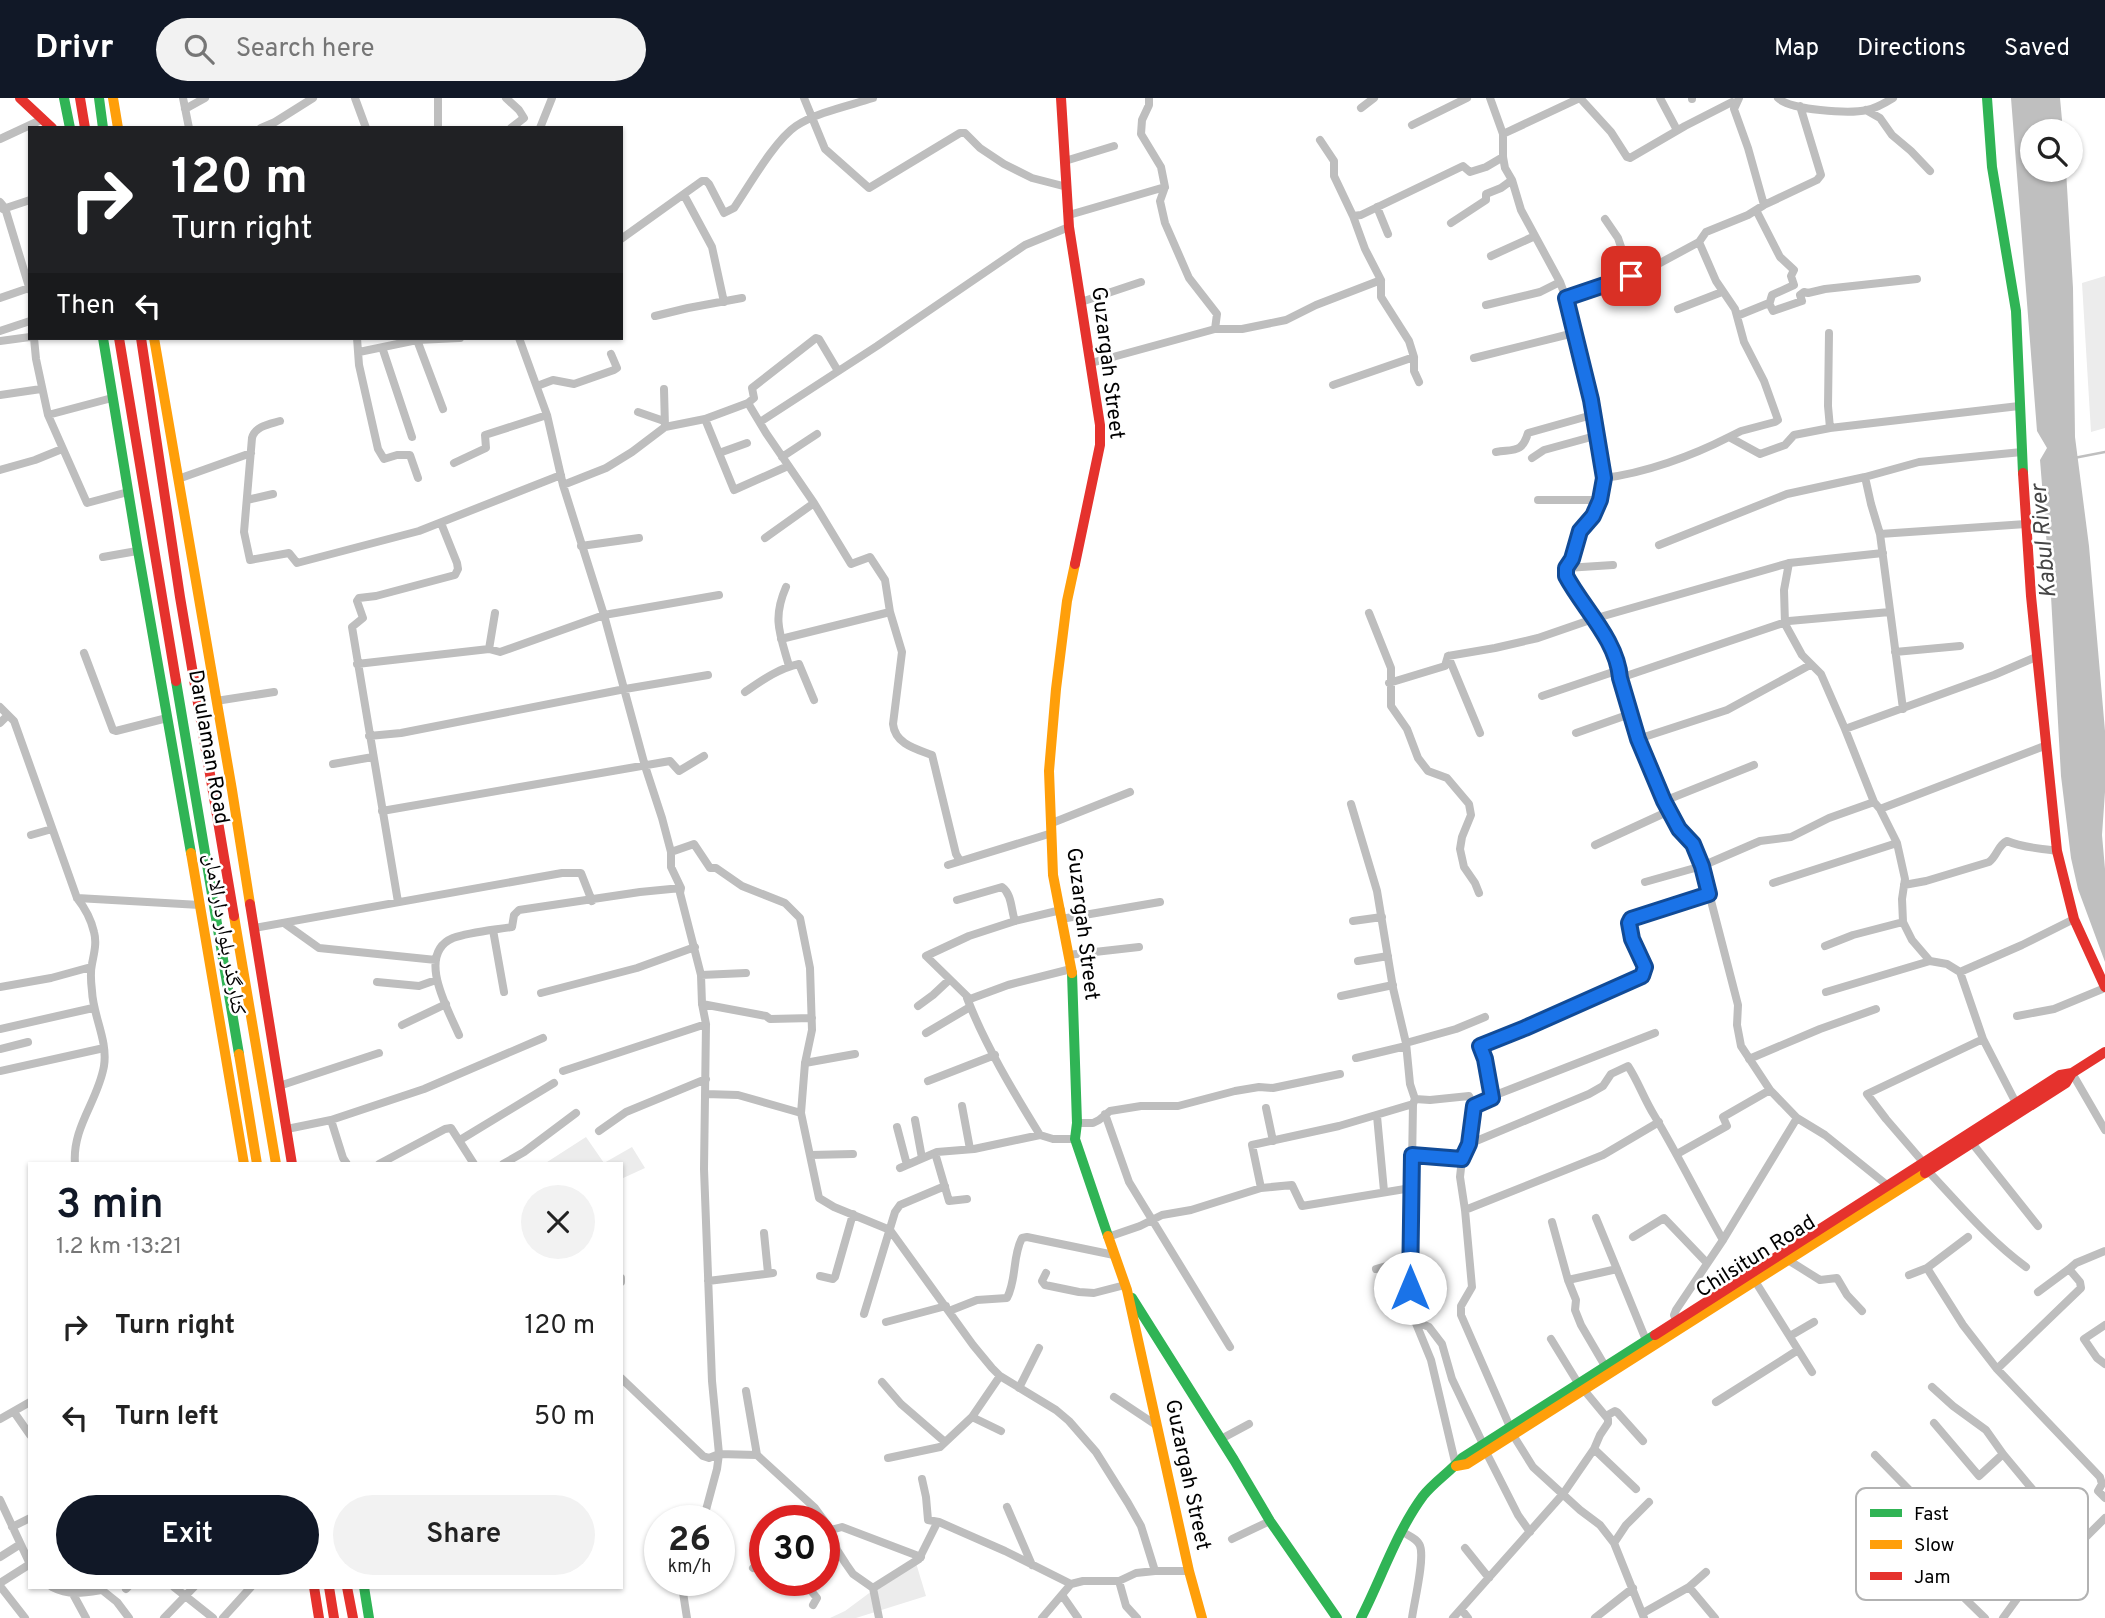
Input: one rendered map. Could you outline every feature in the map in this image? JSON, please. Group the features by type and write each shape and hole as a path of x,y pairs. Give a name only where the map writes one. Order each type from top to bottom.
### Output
{"street":[{"path":"20,98 50,126"},
{"path":"64,98 70,126"},
{"path":"80,98 85,126"},
{"path":"99,98 103,126"},
{"path":"113,98 118,126"},
{"path":"183,98 189,126"},
{"path":"186,109 205,98"},
{"path":"266,126 313,98"},
{"path":"355,98 365,126"},
{"path":"438,98 438,126"},
{"path":"506,98 524,118 514,126"},
{"path":"541,126 552,98"},
{"path":"804,98 825,149 869,188 960,132 965,133 980,148 1004,164 1032,178 1066,187"},
{"path":"623,238 702,181 706,181 724,213 728,213 771,153 795,127 812,118 873,98"},
{"name":"Guzargah Street","path":"1061,98 1069,221 1100,425 1100,445 1067,601 1049,771 1053,875 1073,980 1075,1139 1126,1288 1189,1571 1202,1618"},
{"path":"1149,98 1141,134 1161,167 1165,187 1160,201 1165,223 1189,278 1217,314 1215,329"},
{"path":"1361,108 1374,98"},
{"path":"1412,125 1467,98"},
{"path":"1490,98 1503,134 1506,168 1521,211 1566,298 1591,400 1595,436 1600,448 1604,478 1600,500 1593,516 1580,531 1572,559 1566,568 1566,576 1610,645 1638,739 1664,801 1679,829 1693,844 1702,866 1738,1005 1737,1025 1741,1046 1770,1090 1797,1118 1825,1135 1887,1185"},
{"path":"1503,134 1580,98 1630,158 1677,130 1737,101"},
{"path":"1660,98 1677,130"},
{"path":"1777,98 1782,102 1800,106 1838,111 1866,110 1893,98"},
{"path":"1987,98 1992,167 2015,311 2036,657 2057,851 2074,919 2105,988 2054,1009 2017,1016"},
{"path":"1737,101 1734,109 1748,148 1760,207 1780,257 1794,270 1791,276 1794,285 1772,295 1769,305"},
{"path":"1566,298 1647,270 1699,242 1706,232 1817,180 1821,175 1800,106"},
{"path":"1866,110 1880,118 1892,135 1930,171"},
{"path":"0,139 43,119"},
{"path":"1320,140 1334,161 1334,176 1353,216 1364,249 1381,280 1381,297 1409,341 1414,357 1414,371 1419,382"},
{"path":"1065,161 1114,146"},
{"path":"1353,216 1361,215 1464,166 1471,172 1503,157"},
{"path":"1451,223 1486,200 1486,194 1512,180"},
{"path":"760,422 1025,245 1069,221 1165,187"},
{"path":"684,195 712,247 724,302"},
{"path":"28,200 2,207 28,283"},
{"path":"1377,207 1388,234"},
{"path":"1605,219 1618,238 1631,276"},
{"path":"1491,256 1535,236"},
{"path":"1604,478 1623,476 1694,453 1741,431 1778,420 1764,381 1744,342 1735,309 1716,282 1699,242"},
{"path":"1737,316 1769,303 1773,311 1784,309 1802,301 1800,295 1804,292 1917,279"},
{"path":"1091,363 1215,329 1242,328 1286,320 1316,305 1381,280"},
{"path":"1081,302 1141,282"},
{"path":"1486,305 1540,292 1560,282"},
{"path":"0,298 28,290"},
{"path":"1678,309 1722,292"},
{"path":"655,316 742,298"},
{"path":"0,331 28,322"},
{"path":"1829,333 1830,428"},
{"path":"1474,358 1574,334"},
{"path":"0,341 28,338"},
{"path":"638,412 664,424 705,419 748,403 754,398 752,388 816,338 838,372"},
{"path":"33,340 48,415 87,503 128,492"},
{"name":"کنارگذر بلوار دارالامان","path":"103,340 137,551 244,1162"},
{"name":"Darulaman Road","path":"119,340 257,1162"},
{"name":"Darulaman Road","path":"141,340 178,584 276,1162"},
{"name":"کنارگذر بلوار دارالامان","path":"154,340 292,1162"},
{"path":"357,340 359,365 378,449 384,459 397,455 411,456 418,478"},
{"path":"359,352 417,340 443,409"},
{"path":"520,340 547,415 563,485 604,615 671,852 671,867 681,888 701,975 706,1024 704,1149 708,1281 712,1381 719,1454 708,1505"},
{"path":"382,347 412,437"},
{"path":"537,386 557,380 574,384 616,369 611,354"},
{"path":"1333,386 1414,357"},
{"path":"0,395 41,388"},
{"path":"563,485 606,468 632,452 664,424 664,389"},
{"path":"48,415 112,398"},
{"path":"748,403 851,564 870,557 885,580 890,611 902,652 894,733 905,743 932,755 960,861"},
{"path":"1728,437 1760,454 1785,445 1794,435 1830,428 2019,406"},
{"path":"454,463 486,448 485,435 547,415"},
{"path":"1496,452 1520,448 1525,444 1528,433 1592,415"},
{"path":"705,419 734,490 788,466"},
{"path":"280,421 253,433 244,532 250,560 289,553 298,563 419,531 561,475"},
{"path":"782,457 817,434"},
{"path":"1532,458 1544,450 1595,436"},
{"path":"719,453 747,443"},
{"path":"0,470 62,449"},
{"path":"1659,545 1787,494 1919,462 2022,452"},
{"path":"178,479 251,453"},
{"path":"1865,477 1880,534 1903,709"},
{"path":"247,500 273,494"},
{"path":"1538,500 1600,500"},
{"path":"765,538 814,503"},
{"path":"398,902 352,627 363,618 357,600 455,575 458,569 441,523"},
{"path":"1880,534 2026,524"},
{"path":"581,546 639,538"},
{"path":"103,557 137,551"},
{"path":"1448,656 1496,649 1538,638 1593,619 1789,563 1883,553"},
{"path":"1789,563 1784,590 1785,624 1795,645 1810,665 1821,674 1877,805 1897,843 1905,879 1903,922 1912,940 1930,961"},
{"path":"1566,568 1613,565"},
{"path":"786,587 778,606 778,624 789,666"},
{"path":"357,664 489,649 500,652 604,615 719,595"},
{"path":"781,639 890,611"},
{"path":"1542,696 1789,621 1890,612"},
{"path":"489,649 495,613"},
{"path":"1369,613 1391,668 1391,706 1407,729 1418,758 1427,771 1447,778 1469,804 1471,815 1460,849 1464,867 1479,893"},
{"path":"1895,652 1960,646"},
{"path":"85,653 113,730 167,718"},
{"path":"1389,683 1445,666 1448,656"},
{"path":"1448,656 1480,733"},
{"path":"1845,729 2036,657"},
{"path":"745,692 789,666 799,664 814,700"},
{"path":"1638,739 1727,710 1810,665"},
{"path":"369,736 413,731 708,675"},
{"path":"216,701 274,692"},
{"path":"0,707 15,721 52,829 95,934 95,953 91,967 93,1008 104,1048 104,1065 76,1138 75,1162"},
{"path":"1576,733 1630,714"},
{"path":"0,723 8,715"},
{"path":"1644,882 1702,866 1760,841 1791,837 1829,818 1877,805 2046,745"},
{"path":"382,811 672,762 679,771 704,756"},
{"path":"333,764 373,757"},
{"path":"1664,801 1754,765"},
{"path":"948,865 1052,828 1130,792"},
{"path":"1351,804 1377,891 1414,1101 1410,1288 1415,1321 1431,1360 1456,1465"},
{"path":"1595,845 1670,811"},
{"path":"32,835 52,829"},
{"path":"1904,885 1989,862 2002,843 2007,841 2022,847 2057,851"},
{"path":"1773,883 1897,843"},
{"path":"671,852 694,844 710,868 716,868 742,886 785,903 800,918 810,968 812,1018 801,1113 819,1198 890,1230 973,1345 1000,1376 1056,1410 1069,1421 1096,1452 1128,1503 1140,1526 1155,1571"},
{"path":"254,928 577,872 581,873 592,901"},
{"path":"957,900 1002,887 1009,896 1015,921"},
{"path":"459,1035 436,980 436,960 443,946 453,939 512,927 514,915 519,910 681,888"},
{"path":"1492,1098 1480,1046 1642,976 1645,967 1632,939 1629,923 1631,919 1709,894"},
{"path":"78,898 200,905"},
{"path":"1041,1135 1023,1107 967,998 926,957 969,936 1015,921 1160,902"},
{"path":"1353,921 1382,917"},
{"path":"1960,972 2074,919"},
{"path":"1825,946 1853,935 1903,922"},
{"path":"284,923 319,948 436,960"},
{"path":"493,930 504,992"},
{"path":"541,993 637,968 695,947"},
{"path":"1068,955 1139,947"},
{"path":"1358,961 1388,956"},
{"path":"1826,992 1930,961 1947,964 1960,972 1983,1039 2016,1103"},
{"path":"0,987 51,978 91,967"},
{"path":"967,998 973,999 1007,985 1071,969"},
{"path":"701,975 746,973"},
{"path":"377,982 419,986 436,980"},
{"path":"918,1006 949,980"},
{"path":"1341,996 1393,985"},
{"path":"402,1025 446,1004"},
{"path":"702,1004 770,1019 812,1018"},
{"path":"926,1032 970,1007"},
{"path":"0,1029 93,1008"},
{"path":"1749,1059 1876,1009"},
{"path":"1356,1058 1456,1029 1485,1017"},
{"path":"563,1071 706,1024"},
{"path":"1474,1106 1655,1033"},
{"path":"287,1129 331,1120 424,1089 543,1038"},
{"path":"1983,1039 1867,1094 1925,1167 2013,1258 2026,1267"},
{"path":"0,1049 28,1042"},
{"path":"0,1071 104,1048"},
{"name":"Chilsitun Road","path":"1361,1618 1421,1500 1462,1458 1485,1448 1755,1281 2016,1103 2060,1075 2072,1073 2105,1052"},
{"path":"279,1086 379,1053"},
{"path":"805,1063 855,1054"},
{"path":"928,1081 995,1055"},
{"path":"1469,1144 1589,1094 1603,1086 1611,1074 1628,1066 1723,1240"},
{"path":"2072,1073 2105,1130"},
{"name":"Chilsitun Road","path":"1581,1387 1605,1366 1887,1185 1972,1143 2066,1083 2072,1073"},
{"path":"1076,1123 1093,1123 1110,1111 1141,1106 1178,1106 1236,1091 1259,1087 1273,1088 1340,1074"},
{"path":"599,1131 626,1112 706,1079"},
{"path":"460,1140 554,1083"},
{"path":"1678,1154 1727,1126 1723,1117 1770,1090"},
{"path":"706,1094 738,1095 801,1113"},
{"path":"1261,1188 1252,1145 1377,1116 1414,1101 1469,1096 1474,1106 1469,1144 1462,1159 1460,1177 1472,1287 1461,1306 1461,1315 1512,1431 1534,1467 1600,1525 1614,1543 1644,1616 1689,1587 1706,1572"},
{"path":"962,1106 970,1149"},
{"path":"1266,1108 1273,1141"},
{"path":"506,1162 576,1113"},
{"path":"1105,1114 1129,1182 1230,1347"},
{"path":"1377,1116 1384,1191"},
{"path":"238,1125 284,1117"},
{"path":"1676,1320 1676,1310 1723,1240 1797,1118"},
{"path":"915,1119 922,1158"},
{"path":"331,1120 346,1162"},
{"path":"1465,1210 1603,1155 1659,1122"},
{"path":"897,1127 904,1166 935,1153 1041,1135 1053,1139 1075,1139"},
{"path":"383,1162 445,1129 452,1128 473,1162"},
{"path":"1972,1143 2038,1226"},
{"path":"935,1153 950,1202 967,1199"},
{"path":"810,1156 853,1154"},
{"path":"1412,1155 1462,1159"},
{"path":"1108,1237 1162,1215 1191,1210 1261,1188 1292,1185 1302,1206 1411,1188"},
{"path":"864,1314 895,1212 900,1205 945,1186"},
{"path":"820,1276 833,1279 835,1277 853,1214"},
{"path":"1596,1218 1646,1340"},
{"path":"1633,1237 1664,1218 1707,1263"},
{"path":"1552,1222 1576,1300 1575,1310 1605,1366"},
{"path":"708,1281 771,1273 764,1233"},
{"path":"1909,1275 1927,1268 1968,1237"},
{"path":"886,1322 977,1300 1007,1298 1012,1289 1017,1249 1022,1238 1114,1255"},
{"path":"2038,1292 2076,1263 2105,1251"},
{"path":"1376,1269 1410,1259"},
{"path":"1788,1260 1820,1280 1838,1278 1847,1295 1862,1311"},
{"path":"1927,1268 1963,1325 1997,1369 2100,1477 2102,1484 2098,1491 2105,1498"},
{"path":"1568,1280 1617,1269"},
{"path":"1997,1369 2081,1288 2080,1282 2069,1269"},
{"path":"1046,1273 1042,1282 1045,1285 1079,1293 1126,1288 1270,1521 1337,1618"},
{"path":"1755,1281 1812,1372"},
{"path":"1380,1299 1410,1288"},
{"path":"1415,1321 1429,1328 1441,1344 1452,1379 1518,1515 1530,1532"},
{"path":"1790,1336 1814,1322"},
{"path":"2105,1325 2084,1339 2096,1358 2105,1364"},
{"path":"1453,1618 1563,1494 1608,1423 1581,1387 1551,1339"},
{"path":"1019,1388 1039,1348"},
{"path":"1716,1402 1798,1350"},
{"path":"888,1458 940,1447 972,1418 1000,1376"},
{"path":"623,1380 703,1456 709,1458 719,1454 757,1455"},
{"path":"882,1382 901,1404 945,1442"},
{"path":"1932,1387 1986,1430 2031,1488"},
{"path":"746,1391 757,1455 812,1505"},
{"path":"1115,1397 1157,1425"},
{"path":"0,1419 28,1403"},
{"path":"14,1412 28,1432"},
{"path":"1605,1416 1617,1412 1643,1441"},
{"path":"972,1418 1001,1431"},
{"path":"1934,1423 1979,1476 2003,1454"},
{"path":"1221,1439 1249,1424"},
{"path":"1594,1449 1636,1489"},
{"path":"1875,1455 1907,1488"},
{"path":"922,1479 928,1519 1005,1551 1071,1584"},
{"path":"0,1500 19,1545 27,1554"},
{"path":"1614,1543 1626,1525 1649,1502"},
{"path":"1007,1507 1032,1565"},
{"path":"2088,1535 2105,1518"},
{"path":"12,1527 28,1519"},
{"path":"1232,1539 1270,1521"},
{"path":"873,1588 921,1557 937,1523"},
{"path":"840,1528 921,1557"},
{"path":"1404,1532 1420,1545 1422,1557 1412,1618"},
{"path":"0,1557 19,1545"},
{"path":"1465,1548 1489,1578"},
{"path":"840,1554 853,1574 873,1588 879,1618"},
{"path":"24,1618 0,1584 28,1565"},
{"path":"1042,1618 1071,1584 1083,1581 1118,1581 1136,1573 1189,1571"},
{"path":"1118,1581 1126,1606 1138,1618"},
{"path":"1689,1587 1715,1618"},
{"path":"1595,1618 1633,1588"},
{"path":"55,1589 73,1594 102,1590 117,1602 129,1618"},
{"path":"176,1589 208,1617"},
{"path":"164,1618 192,1589"},
{"path":"223,1618 249,1589"},
{"path":"314,1589 319,1618"},
{"path":"329,1589 334,1618"},
{"path":"347,1589 353,1618"},
{"path":"363,1589 369,1618"},
{"path":"73,1594 86,1618"},
{"path":"1062,1595 1078,1618"},
{"path":"684,1596 687,1618"},
{"path":"813,1605 817,1601 815,1596"},
{"path":"1966,1600 1984,1618"},
{"path":"2003,1618 2015,1600"},
{"path":"1461,1609 1468,1618"}],"shaded area":[{"path":"2011,98 2060,98 2062,119 2020,119 2020,182 2067,182 2073,288 2075,437 2089,546 2105,731 2102,835 2105,869 2105,962 2078,889 2071,858 2061,776 2040,460 2047,448 2037,431"},
{"path":"2105,276 2105,428 2091,432 2082,283"},
{"path":"586,1137 603,1162 547,1162"},
{"path":"632,1147 645,1168 623,1178 623,1162 606,1162"},
{"path":"916,1563 926,1596 856,1618 830,1618 845,1611"}],"waterway":[{"path":"2074,458 2105,452"}],"traffic: fast":[{"path":"64,98 70,126"},
{"path":"99,98 103,126"},
{"path":"1987,98 1992,167 2016,311 2023,473"},
{"path":"103,340 191,853"},
{"path":"176,681 239,1054"},
{"path":"1072,973 1077,1123 1075,1139 1108,1236"},
{"path":"1132,1298 1270,1521 1337,1618"},
{"path":"1361,1618 1405,1524 1432,1486 1462,1458 1655,1335"},
{"path":"364,1589 369,1618"}],"traffic: slow":[{"path":"113,98 118,126"},
{"path":"154,340 250,904"},
{"path":"1072,973 1053,875 1049,771 1067,601 1075,564"},
{"path":"191,853 244,1162"},
{"path":"234,916 276,1162"},
{"path":"239,1054 257,1162"},
{"path":"1456,1466 1467,1464 1925,1173"},
{"path":"1108,1236 1127,1290 1189,1571 1202,1618"}],"traffic: jam":[{"path":"20,98 50,126"},
{"path":"80,98 85,126"},
{"path":"1061,98 1069,227 1100,425 1100,445 1075,564"},
{"path":"119,340 176,681"},
{"path":"141,340 180,597 234,916"},
{"path":"2023,473 2031,596 2057,851 2074,919 2105,987"},
{"path":"250,904 292,1162"},
{"path":"1655,1335 2060,1075 2072,1073 2105,1052"},
{"path":"1925,1173 2066,1083 2072,1073"},
{"path":"314,1589 319,1618"},
{"path":"329,1589 334,1618"},
{"path":"347,1589 353,1618"}],"route":[{"path":"1410,1288 1412,1155 1462,1159 1469,1144 1474,1106 1480,1101 1492,1098 1480,1046 1642,976 1645,967 1632,939 1629,923 1631,919 1709,894 1693,844 1679,829 1664,801 1638,739 1610,645 1566,576 1566,568 1572,559 1580,531 1593,516 1600,500 1604,478 1591,400 1566,298 1631,276"}],"water label":[{"name":"Kabul River","path":"2045,541"}]}
